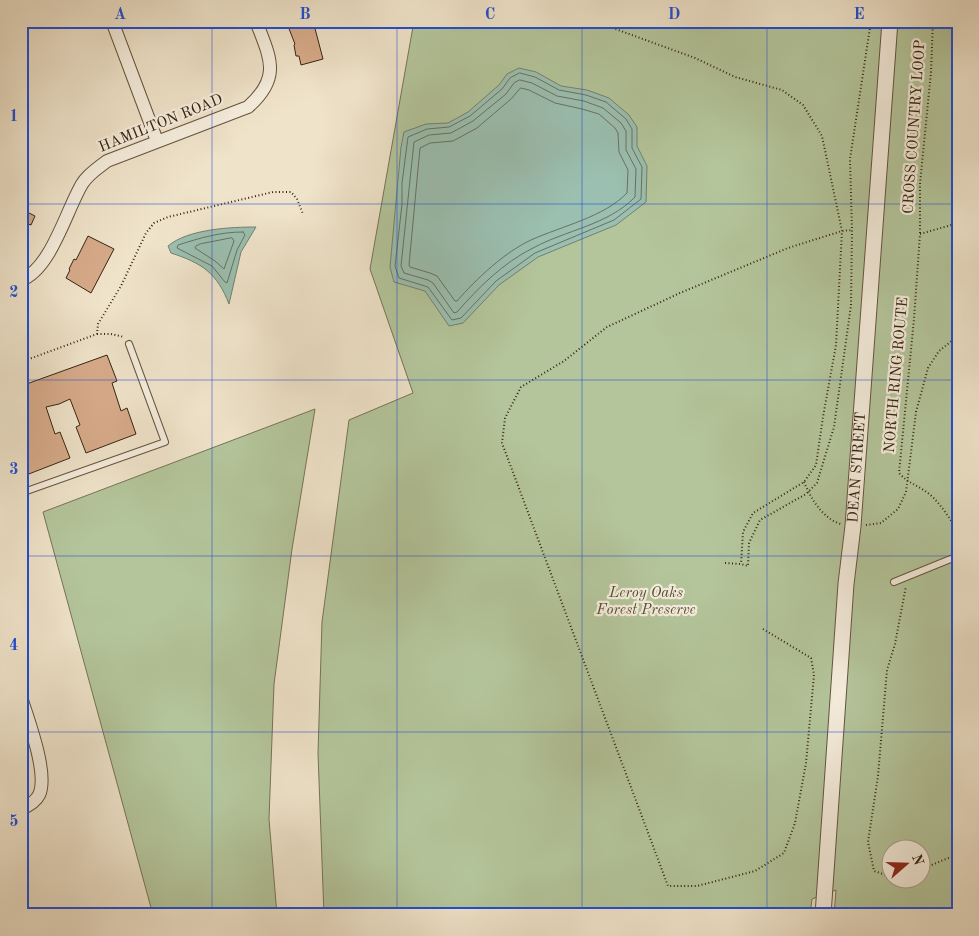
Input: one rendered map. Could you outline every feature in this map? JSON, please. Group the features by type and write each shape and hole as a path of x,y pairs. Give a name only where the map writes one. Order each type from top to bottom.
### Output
{"street":[{"path":"112,21 157,141"},
{"name":"HAMILTON ROAD","path":"21,280 38,270 82,183 93,171 107,161 248,107 260,96 270,80 269,56 256,21"},
{"name":"DEAN STREET","path":"823,915 844,604 853,526 890,21"},
{"path":"21,697 41,767 42,780 39,796 28,806 21,809"}],"lane":[{"path":"21,494 165,442 129,344"},
{"path":"894,582 958,556"}],"path":[{"path":"600,21 610,27 695,58 735,77 782,90 803,105 822,136 842,232 836,345 816,465 804,482 753,513 743,532 741,564"},
{"path":"725,563 748,566 749,543 760,520 808,492 817,483 834,427 851,305 852,230 850,159 870,21"},
{"name":"CROSS COUNTRY LOOP","path":"920,234 920,184 931,72 933,21"},
{"path":"97,334 98,324 121,286 146,233 154,223 168,217 273,192 291,192 297,199 303,214"},
{"path":"920,234 958,223"},
{"path":"762,630 811,658 814,675 806,763 795,823 784,853 755,870 697,886 668,886 502,443 505,418 521,387 564,361 607,327 680,293 788,248 852,230"},
{"name":"NORTH RING ROUTE","path":"906,481 899,473 920,234"},
{"path":"21,362 97,334 111,334 123,337 129,344"},
{"path":"861,526 881,523 898,508 906,492 916,412 928,368 939,351 958,336"},
{"path":"906,481 927,492 948,516 958,531"},
{"path":"804,482 808,492 824,514 838,523 847,525"},
{"path":"882,873 874,871 868,842 878,776 887,670 895,644 908,576"},
{"path":"932,865 958,854"}],"green space":[{"name":"Leroy Oaks Forest Preserve","path":"414,21 958,21 958,915 834,915 836,890 812,899 810,915 324,915 318,753 322,622 349,420 413,393 370,269"},
{"path":"315,409 292,549 274,684 269,819 277,915 153,915 43,512"}],"water":[{"path":"519,68 536,72 561,86 587,90 609,98 629,115 637,127 637,146 647,166 646,202 616,225 538,257 499,285 463,323 449,326 425,291 394,282 390,267 404,132 426,124 448,123 468,112 499,85 507,74"},
{"path":"256,227 241,252 229,304 214,277 200,265 171,253 168,246 176,240 210,230"}],"building":[{"path":"286,21 313,21 323,59 301,65 299,56 296,56 295,44"},
{"path":"21,209 35,216 31,225 28,224 21,237"},
{"path":"88,236 114,249 91,293 66,278 74,259 76,260"},
{"path":"107,355 117,381 112,383 121,411 127,408 136,434 86,453 76,427 80,425 70,399 46,407 55,434 60,432 70,458 21,477 21,386"}]}
